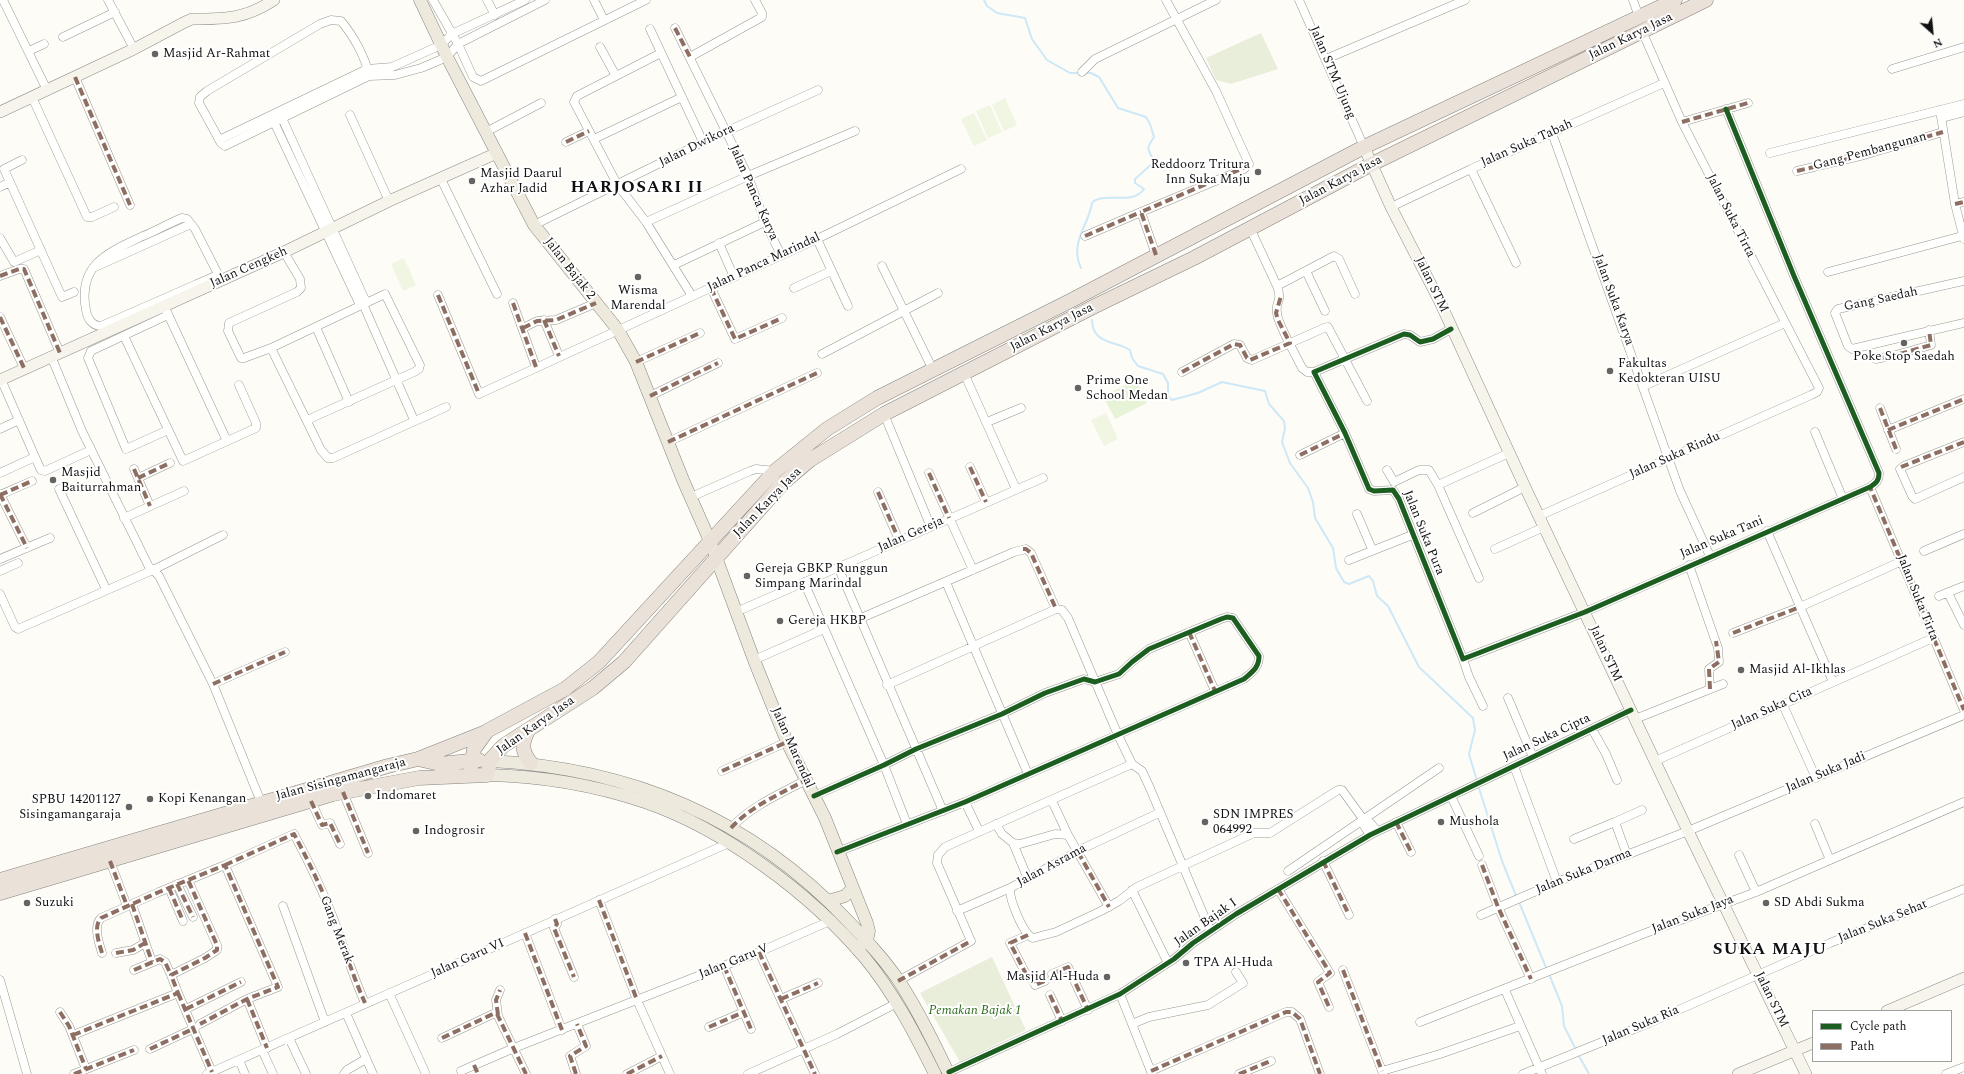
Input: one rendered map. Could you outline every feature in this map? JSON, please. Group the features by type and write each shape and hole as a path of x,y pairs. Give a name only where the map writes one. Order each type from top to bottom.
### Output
{"highway":[{"name":"Jalan Karya Jasa","path":"470,775 472,760 477,743 487,731 565,689 584,675 637,623 776,470 827,429 877,398 1070,301 1364,147 1675,0"},
{"name":"Jalan Karya Jasa","path":"488,768 503,746 592,688 624,662 783,483 810,460 884,414 1250,228 1372,164 1706,0"},
{"path":"1693,6 1711,0"},
{"path":"1006,333 1014,348"},
{"path":"418,759 487,731"},
{"path":"528,731 522,744 524,754 531,763"},
{"name":"Jalan Sisingamangaraja","path":"0,880 261,802 380,768 418,759 440,764 472,760 488,768"},
{"name":"Jalan Sisingamangaraja","path":"0,893 343,792 415,778 470,775 488,768"}],"main road":[{"name":"Jalan Bajak 2","path":"420,0 447,57 534,225 618,330 636,362 710,541"},
{"name":"Jalan Marendal","path":"710,541 754,660 787,742 825,818 837,852 867,923 869,932 867,941"},
{"name":"Jalan Sisingamangaraja","path":"488,768 531,763 603,776 646,789 731,828 787,864 828,901 867,941 870,955 935,1074"},
{"name":"Jalan Sisingamangaraja","path":"488,768 607,791 645,802 671,813 729,843 791,887 830,921 856,948 870,955 898,981 949,1073"},
{"path":"828,901 845,896 853,888"},
{"path":"856,948 867,941"}],"street":[{"path":"3,0 47,90"},
{"path":"108,0 134,48"},
{"path":"0,112 75,77 185,22 250,14 274,0"},
{"path":"434,0 458,44 473,77 481,81 646,0"},
{"path":"487,0 495,15"},
{"path":"219,140 368,73 392,67 441,45 452,34 525,0"},
{"path":"368,73 351,35 341,21 331,20 320,24 202,94 199,100 200,106 222,145 225,146 368,73 395,75 421,68 447,57 458,44 545,0"},
{"path":"594,0 604,20"},
{"path":"690,57 762,17 762,13 755,0"},
{"path":"1085,236 1244,168 1249,164 1216,91 1166,0"},
{"path":"1082,72 1092,61 1216,0"},
{"name":"Jalan STM Ujung","path":"1299,0 1364,147"},
{"path":"1326,59 1465,0"},
{"path":"1633,0 1639,17"},
{"path":"64,37 115,12"},
{"name":"Jalan Panca Karya","path":"675,28 748,176 765,222 781,255"},
{"path":"650,29 703,142"},
{"name":"Jalan Suka Tirta","path":"1642,31 1682,122 1818,384 1819,390 1811,395"},
{"path":"29,51 44,44"},
{"path":"600,47 616,76"},
{"path":"1892,69 1964,47"},
{"path":"661,53 575,98 574,102 617,184 646,222 692,296"},
{"path":"392,67 395,75"},
{"path":"75,77 130,205"},
{"name":"Jalan Suka Tabah","path":"1392,207 1471,169 1664,83"},
{"name":"Jalan Dwikora","path":"534,225 703,142 818,90"},
{"path":"32,96 87,217 92,217 114,207"},
{"path":"594,139 682,97"},
{"path":"486,132 541,103"},
{"path":"1682,122 1748,103"},
{"path":"1770,153 1964,104"},
{"path":"1726,109 1794,276 1879,473 1877,482 1870,487"},
{"path":"1828,272 1963,238 1954,204 1940,110"},
{"path":"1942,118 1964,112"},
{"path":"350,115 389,200"},
{"path":"282,118 329,231 363,304 395,381 414,420"},
{"path":"274,122 323,217"},
{"path":"566,142 589,130"},
{"path":"646,222 748,176 855,131"},
{"name":"Gang Pembangunan","path":"1797,171 1864,155 1943,132"},
{"name":"Jalan Suka Karya","path":"1552,133 1644,386 1680,491 1710,556"},
{"name":"Jalan STM","path":"1364,147 1688,831 1806,1074"},
{"name":"Jalan Cengkeh","path":"0,380 24,368 166,310 198,287 284,252 389,200 441,179 497,153"},
{"path":"22,160 4,169 62,297 74,292"},
{"name":"Jalan Panca Marindal","path":"438,295 479,394 817,239 961,169"},
{"path":"1471,169 1516,263"},
{"path":"441,179 497,294"},
{"path":"0,187 10,182"},
{"path":"1954,204 1964,202"},
{"path":"1141,212 1156,255"},
{"path":"674,265 765,222"},
{"path":"198,287 98,326 93,324 88,318 85,303 85,285 91,269 191,224 220,277"},
{"path":"1250,228 1281,296 1276,313 1278,320 1302,368 1307,372 1314,372 1344,358 1404,334 1410,335 1420,342 1433,339 1451,328"},
{"path":"0,238 14,262 41,250"},
{"path":"817,239 848,306"},
{"path":"719,243 734,277"},
{"path":"284,252 302,285 300,289 239,318 228,325 231,338 242,358 271,348 386,294 419,361 419,369 307,420"},
{"path":"1277,286 1331,257 1337,258 1355,294"},
{"path":"882,266 933,370"},
{"path":"0,276 24,269 55,355 92,450 146,562 159,576 213,684 261,802"},
{"path":"794,288 831,271"},
{"path":"1306,271 1325,311"},
{"name":"Gang Saedah","path":"1964,281 1838,309 1834,313 1848,346 1852,349 1964,323"},
{"path":"711,288 735,339 782,318"},
{"path":"822,354 938,293"},
{"path":"513,303 536,367"},
{"path":"523,328 544,320 556,320 596,303"},
{"path":"168,430 126,449 88,358 92,351 124,336 166,310 228,441"},
{"path":"0,317 24,368"},
{"path":"544,320 559,356"},
{"path":"1644,386 1786,323"},
{"path":"316,327 349,402"},
{"path":"1182,372 1234,344 1240,345 1250,360 1328,328 1366,401"},
{"path":"1876,359 1931,345 1929,330"},
{"path":"636,362 700,333"},
{"path":"124,336 183,461 254,429 256,426 239,385"},
{"path":"271,348 321,450 328,458 334,458 414,420 446,407"},
{"path":"650,396 718,363"},
{"name":"Jalan Suka Pura","path":"1314,372 1345,433 1369,489 1374,491 1388,489 1395,492 1469,677 1483,706"},
{"path":"668,442 817,373"},
{"path":"964,373 1016,489"},
{"path":"0,380 41,470 45,471 92,450"},
{"name":"Jalan Suka Rindu","path":"1539,516 1811,395"},
{"path":"1888,430 1964,399"},
{"path":"987,422 1021,408"},
{"path":"1880,408 1896,449"},
{"path":"884,414 928,520"},
{"path":"0,429 19,420"},
{"path":"1815,432 1843,499"},
{"path":"1300,455 1345,433"},
{"path":"1964,442 1904,466 1900,469 1915,499 1964,478"},
{"path":"1438,485 1509,453"},
{"path":"0,473 35,457"},
{"path":"138,478 170,463"},
{"path":"970,467 986,502"},
{"path":"134,469 150,506"},
{"path":"691,497 756,469 776,470"},
{"path":"1387,470 1394,482 1419,470 1429,470 1438,485 1479,578"},
{"path":"929,473 973,570"},
{"name":"Jalan Gereja","path":"736,612 1043,478"},
{"path":"27,548 0,495 32,481"},
{"path":"1473,513 1525,487"},
{"name":"Jalan Suka Tirta","path":"1870,487 1964,710"},
{"name":"Jalan Suka Tani","path":"1585,612 1689,564 1870,487"},
{"path":"59,489 106,589"},
{"path":"124,518 184,492"},
{"path":"878,492 898,540"},
{"path":"1357,514 1372,549"},
{"path":"1495,549 1544,527"},
{"path":"1767,531 1833,682"},
{"path":"1924,551 1964,534"},
{"path":"1349,560 1372,549 1412,535"},
{"path":"0,594 15,627 18,629 106,589 153,570 223,536"},
{"path":"0,559 50,538"},
{"path":"859,619 1026,549 1031,553 1056,609"},
{"path":"1733,633 1800,607 1902,562"},
{"path":"0,571 18,563"},
{"path":"1689,564 1718,648 1719,662 1709,669 1710,689"},
{"path":"838,567 859,619 943,811"},
{"path":"804,582 884,765 907,824"},
{"path":"946,582 1028,774"},
{"path":"1939,596 1964,586"},
{"path":"1948,593 1964,625"},
{"path":"888,685 1056,609 1062,610 1068,618 1132,764 1142,771 1210,930"},
{"path":"1463,659 1585,612"},
{"path":"814,796 916,749 1002,714 1045,693 1079,680 1088,679 1095,682 1120,674 1132,662 1149,649 1227,617 1233,618 1259,656 1259,663 1256,669 1244,679 965,802 837,852"},
{"path":"754,660 824,629"},
{"path":"1189,632 1215,691"},
{"name":"Jalan Suka Cita","path":"1655,761 1933,638"},
{"path":"213,684 285,652"},
{"name":"Jalan Suka Cipta","path":"1472,786 1592,729 1723,684"},
{"path":"1508,698 1533,757"},
{"path":"1783,705 1816,778"},
{"name":"Jalan Suka Jadi","path":"1688,831 1964,715"},
{"path":"1592,729 1606,754 1616,780"},
{"path":"722,771 787,742"},
{"path":"898,981 971,941 937,863 937,858 944,847 1052,801 1132,764"},
{"path":"1514,766 1557,882"},
{"path":"1288,871 1439,768"},
{"path":"731,828 739,819 752,810 806,780"},
{"name":"Jalan Bajak I","path":"949,1073 1120,994 1168,963 1210,930 1323,861 1373,833 1472,786"},
{"path":"1045,981 1035,986 1030,975 1026,974 1010,943 1028,935 1033,938 1056,932 1109,907 1132,890 1254,832 1270,833 1338,790 1342,790 1363,819 1363,824 1373,833"},
{"path":"343,792 368,853"},
{"path":"1451,796 1479,856"},
{"path":"311,801 322,825 330,824 340,844"},
{"path":"1052,801 1068,835 1109,907"},
{"path":"965,802 979,831"},
{"name":"Jalan Suka Jaya","path":"1420,1022 1756,892 1964,802"},
{"path":"1574,839 1642,810"},
{"name":"Jalan Asrama","path":"1028,935 1014,908 1010,888 1078,852 1159,813"},
{"path":"1396,822 1411,852"},
{"path":"1615,822 1627,855"},
{"path":"996,824 1002,834 1013,843 1028,879"},
{"path":"1815,824 1830,860"},
{"name":"Jalan Suka Darma","path":"1481,915 1557,882 1688,831"},
{"name":"Gang Merak","path":"225,865 294,834 333,919 354,978 365,1003"},
{"path":"1013,843 1020,844 1055,834 1068,835"},
{"name":"Jalan Garu VI","path":"210,1073 729,843"},
{"path":"1740,855 1756,892"},
{"path":"110,861 152,962"},
{"path":"1323,861 1349,915"},
{"path":"102,953 96,928 98,921 129,905 225,865 278,986 247,999 150,1049"},
{"path":"1482,865 1498,907 1531,979"},
{"path":"171,975 215,953 218,947 188,880"},
{"path":"177,884 193,917"},
{"path":"169,888 183,921"},
{"path":"957,911 1010,888"},
{"path":"1278,889 1330,973 1318,982 1329,1007"},
{"name":"Jalan Suka Sehat","path":"1758,974 1964,889"},
{"path":"1132,890 1168,963"},
{"path":"599,900 637,1000 670,1074"},
{"path":"283,906 325,1022"},
{"path":"555,919 557,924 554,928 574,977"},
{"name":"Jalan Garu V","path":"461,1071 514,1048 759,952 830,921"},
{"path":"525,933 562,1030"},
{"path":"116,953 133,950 145,943"},
{"path":"759,952 815,1074"},
{"path":"134,970 158,959 164,960 178,993 197,1026 210,1073"},
{"path":"724,966 751,1029"},
{"path":"1052,974 1068,967 1088,1010"},
{"path":"1343,970 1382,1072 1440,1054 1520,1026"},
{"path":"1132,1024 1149,1017 1208,1005 1243,983 1236,972"},
{"name":"Jalan Suka Ria","path":"1523,1074 1541,1070 1573,1054 1590,1048 1758,974"},
{"path":"1889,1010 1964,978"},
{"path":"0,980 27,1074"},
{"path":"186,1009 241,982"},
{"path":"781,999 818,983"},
{"path":"500,990 496,1000 498,1015 526,1074"},
{"path":"1505,990 1541,1070"},
{"path":"73,1035 178,993"},
{"path":"389,994 425,1072"},
{"path":"1120,994 1151,1073 1286,1012 1292,1012 1300,1019 1320,1074"},
{"path":"1050,995 1062,1021"},
{"path":"247,999 273,1074"},
{"path":"748,1074 804,1049 897,1003"},
{"path":"60,1012 63,1019 68,1024 86,1069"},
{"path":"346,1012 373,1074"},
{"path":"709,1027 744,1012"},
{"path":"442,1038 493,1014 498,1015"},
{"path":"576,1074 570,1056 586,1046 577,1024"},
{"path":"289,1038 306,1074"},
{"path":"1738,1074 1812,1043"},
{"path":"74,1074 134,1050"},
{"path":"627,1074 662,1056"},
{"path":"344,1074 347,1070 366,1059"},
{"path":"239,1060 245,1074"},
{"path":"1239,1074 1271,1061"},
{"path":"474,1065 478,1074"},
{"path":"1946,1074 1964,1067"}],"green space":[{"path":"1261,33 1278,69 1231,84 1216,80 1206,58"},
{"path":"1005,98 1017,125 1004,131 992,105"},
{"path":"990,105 1002,132 988,138 976,111"},
{"path":"974,113 987,140 974,146 961,119"},
{"path":"404,258 416,285 403,291 391,264"},
{"path":"1136,380 1147,403 1115,419 1103,396"},
{"path":"1106,413 1118,439 1104,446 1091,420"},
{"name":"Pemakan Bajak 1","path":"992,957 1026,1030 960,1062 920,993"}],"waterway":[{"path":"984,0 987,6 997,13 1025,18 1032,39 1047,60 1070,73 1080,73"},
{"path":"1081,268 1078,259 1078,242 1092,203 1103,198 1125,198 1133,197 1139,194 1144,189 1135,183 1135,179 1154,162 1148,149 1154,137 1146,117 1118,108 1099,77 1091,73 1084,73"},
{"path":"1092,320 1093,328 1100,338 1130,350 1132,358 1138,366 1163,374 1168,383 1168,396 1172,400 1198,393 1222,382 1265,391 1269,404 1284,421 1285,428 1282,442 1290,463 1308,488 1313,502 1315,518 1333,548 1336,568 1344,582 1349,584 1369,576 1373,581 1377,596 1388,606 1419,667 1473,718 1475,730 1469,754 1477,781"},
{"path":"1478,785 1502,861 1517,898"},
{"path":"1519,902 1547,970"},
{"path":"1549,974 1562,1006 1564,1026 1576,1050"},
{"path":"1578,1054 1589,1074"}],"marked path":[{"path":"675,28 690,57"},
{"path":"75,77 130,205"},
{"path":"1682,122 1748,103"},
{"path":"566,142 589,131"},
{"path":"1797,171 1864,155 1943,132"},
{"path":"1156,255 1141,212 1248,166"},
{"path":"1955,204 1964,202"},
{"path":"1085,236 1141,212"},
{"path":"0,276 19,269 24,269 60,353"},
{"path":"711,288 735,339 782,318"},
{"path":"438,295 479,394"},
{"path":"1182,372 1234,344 1240,345 1247,358 1250,360 1290,343 1276,313 1281,296"},
{"path":"513,303 536,367"},
{"path":"523,328 537,321 556,320 596,303"},
{"path":"0,317 24,368"},
{"path":"544,320 559,356"},
{"path":"1876,359 1931,345 1929,330"},
{"path":"636,362 700,333"},
{"path":"650,396 718,363"},
{"path":"668,442 817,373"},
{"path":"1888,430 1964,399"},
{"path":"1880,408 1896,449"},
{"path":"1300,455 1345,433"},
{"path":"1901,467 1964,442"},
{"path":"138,478 170,463"},
{"path":"970,467 986,502"},
{"path":"134,469 150,506"},
{"path":"929,473 949,518"},
{"path":"0,495 32,481"},
{"path":"1873,485 1870,487 1964,710"},
{"path":"878,492 899,540"},
{"path":"0,494 27,548"},
{"path":"1023,549 1026,549 1031,553 1056,609"},
{"path":"1733,633 1800,607"},
{"path":"1189,632 1215,691"},
{"path":"1710,689 1709,669 1719,662 1716,641"},
{"path":"213,684 285,652"},
{"path":"722,771 787,742"},
{"path":"731,828 757,807 806,780"},
{"path":"343,792 368,853"},
{"path":"311,801 322,825 330,823 340,844"},
{"path":"1396,822 1411,852"},
{"path":"225,865 294,834 325,898 365,1003"},
{"path":"1078,852 1109,907"},
{"path":"110,861 127,906"},
{"path":"1323,861 1349,915"},
{"path":"102,953 97,930 97,925 101,918 225,865 278,987 247,999 200,1024"},
{"path":"1482,865 1498,907 1531,979"},
{"path":"73,1035 178,993 171,975 205,958 217,950 217,945 188,880"},
{"path":"177,884 193,917"},
{"path":"169,888 183,921"},
{"path":"1278,889 1330,973 1318,982 1329,1007"},
{"path":"599,900 637,1000"},
{"path":"132,904 152,962"},
{"path":"555,919 557,924 554,928 574,977"},
{"path":"525,933 562,1030"},
{"path":"1028,935 1010,943 1026,974 1030,975 1035,985 1045,981"},
{"path":"898,981 971,941"},
{"path":"116,953 133,950 145,943"},
{"path":"759,952 815,1074"},
{"path":"134,970 160,959 165,962 171,975"},
{"path":"724,966 751,1029"},
{"path":"1052,974 1068,967 1088,1010"},
{"path":"1343,970 1382,1071"},
{"path":"186,1009 241,982"},
{"path":"781,999 818,983"},
{"path":"498,1015 496,1000 500,990"},
{"path":"178,993 212,1072"},
{"path":"1050,995 1062,1021"},
{"path":"247,999 267,1048"},
{"path":"60,1012 69,1026 86,1069"},
{"path":"709,1027 744,1012"},
{"path":"1151,1071 1286,1012 1292,1012 1300,1019 1320,1074"},
{"path":"442,1038 493,1014 497,1014 526,1074"},
{"path":"576,1074 570,1056 586,1046 577,1024"},
{"path":"150,1049 195,1028"},
{"path":"74,1074 134,1050"},
{"path":"627,1074 662,1056"},
{"path":"1239,1074 1271,1061"},
{"path":"474,1065 478,1074"}],"cycle path":[{"path":"1451,329 1433,339 1420,342 1410,335 1404,334 1314,372 1345,433 1369,489 1374,491 1393,490 1399,499 1463,659 1585,612 1870,487 1877,482 1879,473 1794,276 1726,109"},
{"path":"814,796 916,749 1002,714 1045,693 1084,679 1095,682 1119,674 1149,649 1227,617 1233,618 1259,656 1258,664 1244,679 965,802 837,852"},
{"path":"949,1072 1120,994 1174,959 1193,943 1236,914 1370,835 1631,710"}],"place":[{"name":"Masjid Ar-Rahmat","path":"155,54"},
{"name":"Reddoorz Tritura Inn Suka Maju","path":"1258,172"},
{"name":"Masjid Daarul Azhar Jadid","path":"472,181"},
{"name":"Wisma Marendal","path":"638,277"},
{"name":"Poke Stop Saedah","path":"1904,343"},
{"name":"Fakultas Kedokteran UISU","path":"1610,371"},
{"name":"Prime One School Medan","path":"1078,388"},
{"name":"Masjid Baiturrahman","path":"53,480"},
{"name":"Gereja GBKP Runggun Simpang Marindal","path":"747,576"},
{"name":"Gereja HKBP","path":"780,621"},
{"name":"Masjid Al-Ikhlas","path":"1741,670"},
{"name":"Indomaret","path":"368,796"},
{"name":"Kopi Kenangan","path":"150,799"},
{"name":"SPBU 14201127 Sisingamangaraja","path":"129,807"},
{"name":"SDN IMPRES 064992","path":"1205,822"},
{"name":"Mushola","path":"1441,822"},
{"name":"Indogrosir","path":"416,831"},
{"name":"Suzuki","path":"27,903"},
{"name":"SD Abdi Sukma","path":"1766,903"},
{"name":"TPA Al-Huda","path":"1186,963"},
{"name":"Masjid Al-Huda","path":"1107,977"}],"district":[{"name":"HARJOSARI II","path":"637,189"},
{"name":"SUKA MAJU","path":"1770,951"}]}
